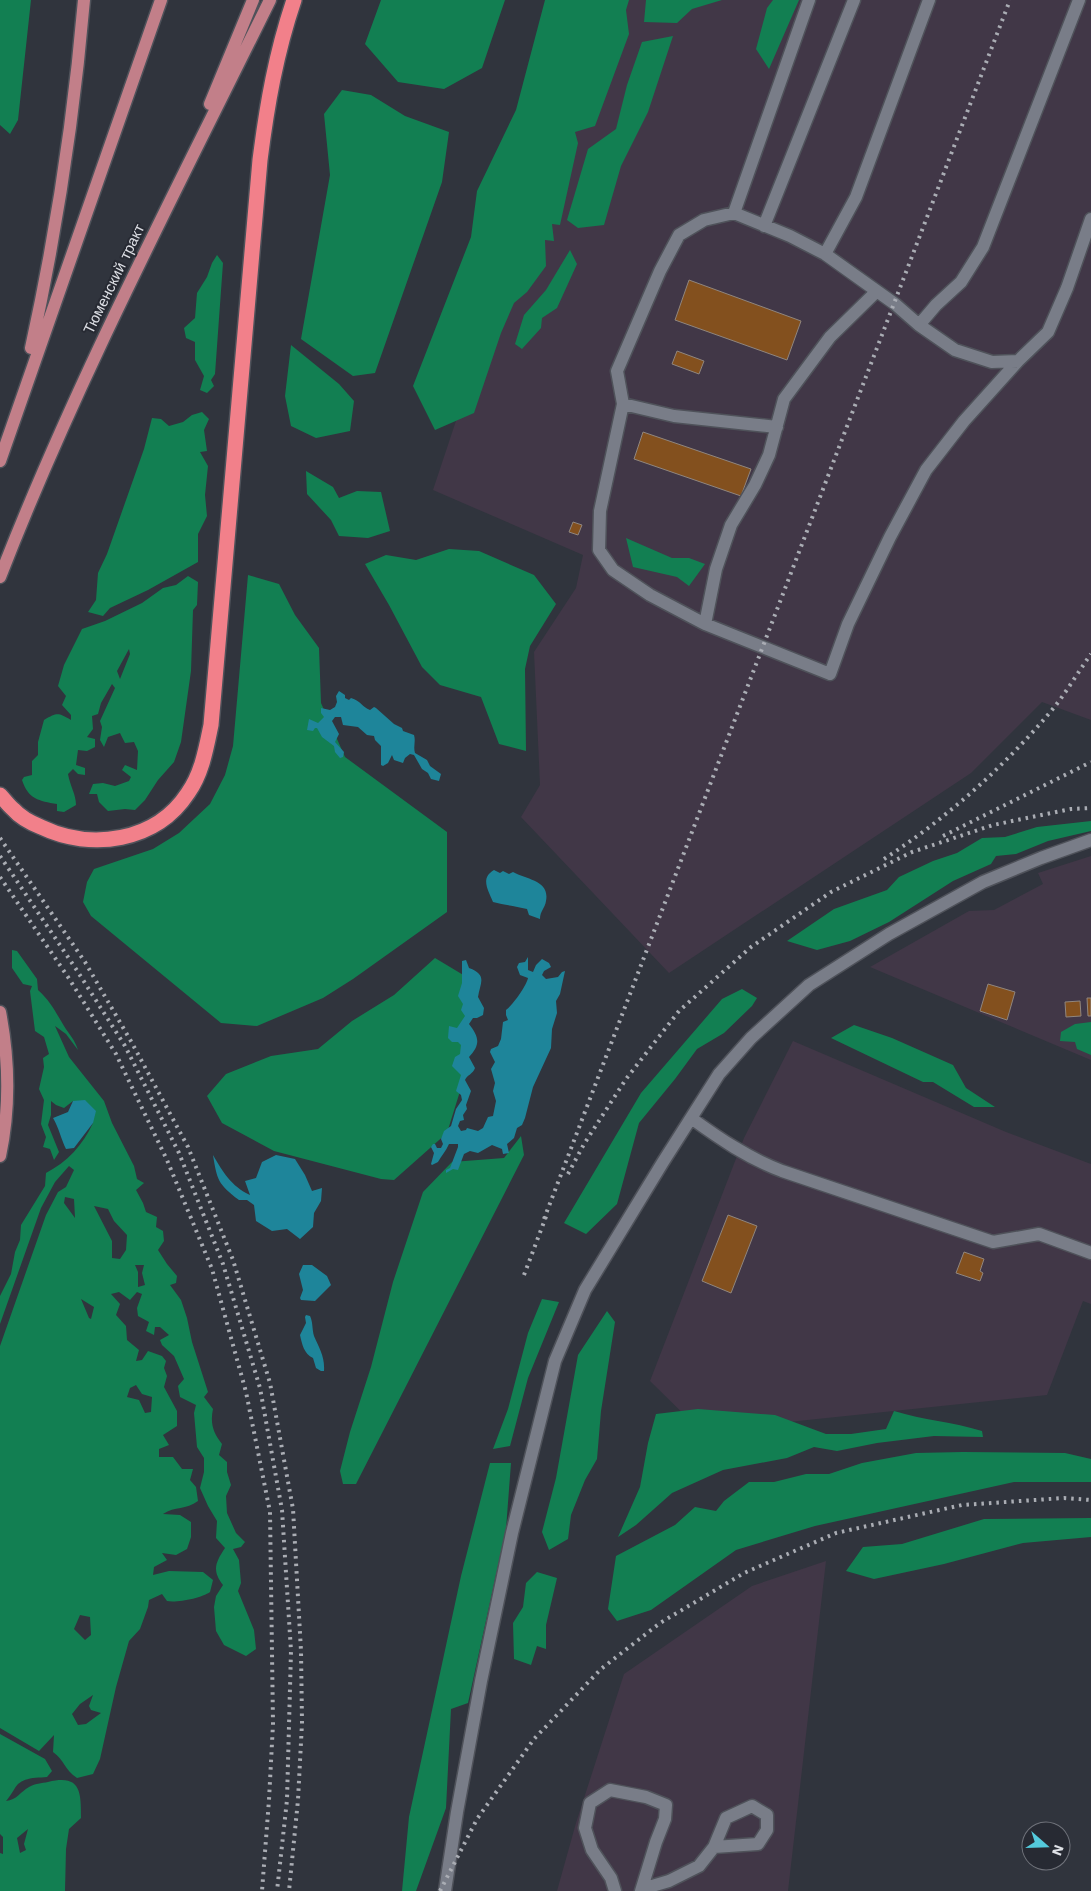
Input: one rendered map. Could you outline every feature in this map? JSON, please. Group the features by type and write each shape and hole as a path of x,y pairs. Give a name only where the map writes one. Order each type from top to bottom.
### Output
{"highway":[{"path":"0,795 13,810 31,822 53,832 73,838 94,841 117,839 138,833 172,813 188,794 199,772 211,725 260,160 276,58 294,0"}],"main road":[{"path":"19,404 59,202 84,0"},
{"path":"0,462 161,0"},
{"path":"170,201 253,0"},
{"name":"Тюменский тракт","path":"0,577 83,379 270,0"},
{"path":"0,1012 6,1051 7,1084 6,1119 0,1156"}],"street":[{"path":"734,213 809,0"},
{"path":"764,226 854,0"},
{"path":"826,254 856,197 929,0"},
{"path":"919,325 936,305 961,282 983,247 1079,0"},
{"path":"1018,361 992,362 955,350 826,254 790,236 734,213 704,220 679,235 660,271 617,371 623,404 600,511 600,550 612,570 650,595 705,624 830,674 856,606 926,470 964,421 1018,361 1048,332 1067,288 1091,219"},
{"path":"705,624 716,569 731,525 755,486 769,455 784,399 830,337 876,291"},
{"path":"623,404 674,416 776,427"},
{"path":"445,1891 481,1681 514,1523 555,1361 584,1290 720,1074 751,1038 809,984 889,934 983,882 1091,840"},
{"path":"691,1118 724,1142 761,1163 827,1186 993,1242 1039,1234 1091,1253"},
{"path":"615,1891 611,1878 592,1850 584,1828 590,1803 610,1790 646,1797 666,1805 665,1819 641,1890"},
{"path":"641,1890 669,1881 699,1866 714,1847"}],"shaded area":[{"path":"596,0 1091,0 1091,720 1042,702 971,773 669,973 521,817 540,785 534,652 576,588 583,555 433,490"},
{"path":"1091,856 1091,1060 870,967 969,911 994,910 1043,884 1038,873"},
{"path":"793,1041 1006,1132 1091,1164 1091,1304 1083,1301 1047,1395 701,1431 650,1381 744,1138"},
{"path":"826,1561 788,1891 557,1891 576,1823 624,1674 752,1586"}],"green space":[{"path":"0,0 31,0 18,120 10,134 0,125"},
{"path":"381,0 505,0 482,68 444,89 398,82 365,44"},
{"path":"545,0 629,0 626,10 629,34 595,126 575,132 578,143 560,225 552,224 554,241 545,240 546,266 527,292 514,303 501,333 474,413 435,430 413,386 471,237 477,191 516,110"},
{"path":"646,0 722,0 692,9 677,23 644,22"},
{"path":"773,0 799,0 769,69 756,49 767,8"},
{"path":"673,36 648,112 621,166 604,225 578,228 567,220 588,149 616,129 627,85 642,42"},
{"path":"342,90 371,95 405,116 449,132 442,182 375,373 353,376 301,339 330,175 324,114"},
{"path":"570,250 577,264 557,308 542,318 541,328 522,349 515,344 524,315 546,290"},
{"path":"217,255 223,263 215,374 211,380 214,386 207,393 200,390 204,376 195,360 195,342 186,338 184,328 195,318 197,293"},
{"path":"291,345 339,384 354,401 350,431 316,438 291,426 285,396"},
{"path":"202,412 209,419 204,430 207,451 200,452 208,466 205,495 207,516 198,534 198,562 148,590 110,608 103,616 88,612 96,600 98,573 107,554 144,449 152,418 161,419 169,426 183,422 192,415"},
{"path":"306,471 333,487 339,498 357,491 381,492 390,531 368,538 339,536 331,520 307,494"},
{"path":"626,538 672,558 689,558 705,564 689,586 677,577 633,567"},
{"path":"449,549 479,551 534,575 556,604 530,646 525,669 526,751 499,744 481,697 440,685 422,667 365,564 386,555 416,560"},
{"path":"248,575 279,584 295,615 319,648 321,703 345,757 447,832 447,912 323,998 257,1026 221,1023 91,916 83,902 87,882 94,869 153,849 179,833 210,804 225,775 233,746"},
{"path":"188,576 198,582 197,605 193,610 191,671 181,742 174,762 135,810 108,811 99,802 97,794 89,794 93,784 103,783 115,786 129,781 131,777 122,770 125,765 137,770 138,751 134,742 125,743 120,733 108,737 104,747 100,740 102,727 100,721 115,688 112,684 101,703 98,714 92,716 93,729 87,737 95,739 95,747 87,751 78,750 76,765 85,768 85,775 78,774 73,769 68,774 76,805 64,812 57,811 57,804 35,798 27,791 22,780 24,777 32,775 32,761 38,755 38,742 44,720 58,714 71,720 71,715 62,705 66,696 58,686 64,665 82,629 105,621 142,603 163,588 176,585","holes":["129,649 130,654 120,679 117,671"]},
{"path":"1091,821 1091,831 1048,841 1016,854 996,856 991,864 953,881 889,922 850,941 817,950 787,941 834,909 887,890 899,877 933,861 957,853 982,838 1005,837 1037,827"},
{"path":"12,950 17,951 37,979 38,990 52,1007 75,1043 78,1050 66,1034 55,1026 69,1057 104,1101 112,1123 134,1166 137,1179 144,1183 136,1190 146,1212 157,1217 156,1227 163,1231 164,1241 158,1250 177,1276 176,1283 170,1285 181,1300 187,1318 192,1342 208,1392 204,1397 213,1409 213,1428 222,1444 219,1455 227,1462 227,1472 231,1485 226,1496 227,1513 236,1533 245,1542 241,1547 233,1549 239,1560 241,1583 238,1591 254,1630 256,1649 246,1656 224,1645 216,1631 214,1607 216,1596 223,1585 217,1575 216,1567 225,1548 216,1538 217,1521 200,1488 204,1472 204,1458 197,1447 194,1413 196,1405 180,1397 178,1386 184,1379 174,1356 162,1345 160,1340 169,1335 160,1327 155,1327 154,1335 146,1331 149,1322 138,1316 137,1308 142,1294 137,1292 130,1300 119,1292 111,1294 120,1304 116,1315 126,1326 127,1340 139,1350 136,1361 142,1360 148,1351 162,1356 166,1361 164,1368 167,1376 164,1387 177,1411 177,1426 163,1435 169,1445 159,1449 159,1457 173,1457 182,1469 193,1469 190,1480 196,1487 198,1501 189,1506 163,1514 180,1515 191,1522 191,1537 187,1549 176,1555 162,1553 167,1560 154,1567 153,1575 169,1571 203,1572 213,1580 210,1592 196,1598 183,1601 167,1601 162,1594 149,1600 140,1629 129,1641 116,1687 100,1759 93,1774 77,1778 53,1752 54,1735 39,1751 0,1728 0,1346 46,1215 58,1192 66,1187 74,1170 69,1166 55,1182 41,1208 0,1324 0,1296 11,1274 15,1252 20,1240 21,1225 45,1186 46,1173 61,1164 74,1152 93,1123 73,1101 64,1108 51,1101 51,1115 48,1125 59,1152 54,1160 50,1149 43,1147 46,1137 41,1124 44,1100 39,1089 44,1067 43,1058 49,1054 44,1037 35,1031 30,991 32,986 23,984 12,968","holes":["65,1197 74,1199 75,1218 64,1203","94,1206 108,1209 114,1221 127,1235 126,1250 120,1259 112,1258 112,1241","135,1265 144,1265 142,1273 145,1285 138,1287 138,1272","81,1299 94,1307 91,1319 89,1318","136,1385 142,1394 152,1397 151,1412 145,1413 139,1400 127,1397 130,1388","80,1615 90,1617 91,1635 85,1640 74,1629","93,1695 89,1706 91,1710 101,1713 86,1724 78,1725 72,1714 80,1704"]},
{"path":"435,958 465,976 468,1036 461,1088 447,1133 394,1180 381,1179 274,1151 222,1123 207,1096 226,1074 271,1056 318,1049 352,1021 394,995"},
{"path":"742,989 757,998 752,1006 724,1033 697,1049 639,1123 617,1204 586,1234 564,1223 641,1093 722,999"},
{"path":"1091,1022 1091,1055 1077,1049 1075,1042 1060,1041 1061,1032 1075,1024"},
{"path":"854,1025 892,1038 953,1065 966,1088 995,1107 974,1107 933,1082 923,1082 831,1038"},
{"path":"521,1136 524,1155 356,1484 343,1484 340,1471 350,1432 371,1367 393,1282 423,1192 452,1162 504,1158"},
{"path":"542,1299 559,1302 528,1378 510,1446 493,1449 508,1409 528,1333"},
{"path":"607,1311 615,1322 601,1411 597,1459 585,1480 571,1515 568,1539 549,1550 542,1532 556,1478 578,1355"},
{"path":"698,1409 775,1415 826,1434 851,1434 886,1429 894,1411 982,1431 983,1437 934,1436 877,1443 837,1451 814,1447 787,1458 723,1470 672,1493 636,1525 618,1537 640,1487 648,1443 656,1414"},
{"path":"916,1453 1065,1453 1091,1459 1091,1482 1014,1482 815,1526 736,1550 651,1610 617,1621 608,1609 616,1556 675,1525 695,1507 716,1511 724,1501 749,1482 774,1482 806,1474 829,1474 862,1463"},
{"path":"490,1463 511,1463 506,1529 468,1703 451,1709 446,1808 416,1891 402,1891 409,1817 461,1576"},
{"path":"1091,1518 1091,1537 1023,1543 944,1564 874,1579 846,1571 863,1547 902,1544 984,1519"},
{"path":"537,1572 557,1578 546,1625 546,1649 537,1646 531,1665 514,1659 513,1623 523,1607 526,1583"},
{"path":"0,1734 45,1759 52,1771 47,1777 24,1780 17,1785 6,1801 16,1797 31,1786 41,1783 59,1780 73,1783 77,1787 81,1818 69,1829 66,1849 65,1891 0,1891 0,1853 3,1854 3,1837 0,1834","holes":["28,1829 24,1844 26,1850 20,1853 17,1838"]}],"water":[{"path":"339,691 345,695 345,698 349,700 351,698 354,699 370,710 374,707 376,708 394,724 402,728 403,731 414,735 415,753 427,760 430,766 441,774 439,781 431,779 428,773 422,769 414,755 410,754 403,763 394,760 392,755 388,763 383,766 381,765 381,746 374,736 367,735 358,727 343,725 341,717 335,717 332,721 339,734 335,742 344,752 343,757 340,758 335,752 334,746 322,737 317,728 313,731 307,730 309,719 318,723 324,717 321,713 321,708 330,710 335,707 337,702 336,696"},
{"path":"494,870 509,874 513,872 541,885 546,894 540,919 529,915 527,909 493,902 487,889 486,880"},
{"path":"528,957 528,970 533,972 536,965 542,959 549,963 551,967 544,971 542,975 546,979 558,977 565,971 560,994 556,1001 557,1013 552,1029 551,1048 533,1087 525,1118 522,1125 517,1128 514,1138 507,1144 509,1153 503,1154 502,1149 492,1145 478,1153 470,1151 464,1154 458,1170 453,1169 446,1173 446,1170 450,1168 458,1144 449,1144 438,1162 432,1165 434,1153 431,1147 435,1144 437,1148 441,1148 443,1144 441,1139 444,1131 451,1126 456,1109 462,1100 461,1095 456,1091 461,1075 452,1066 455,1057 460,1054 461,1045 458,1042 452,1042 448,1038 449,1026 457,1028 465,1016 461,1010 463,1004 458,996 462,983 462,961 466,960 469,968 481,977 478,997 484,1008 483,1015 473,1018 469,1024 477,1037 477,1044 469,1057 475,1068 465,1080 471,1091 466,1105 467,1109 463,1115 464,1120 460,1121 458,1126 461,1131 467,1128 478,1131 483,1128 488,1117 493,1116 496,1101 493,1091 495,1083 491,1069 495,1062 490,1052 491,1049 498,1046 501,1039 503,1022 508,1020 506,1010 519,995 527,981 528,978 520,975 517,967 519,963 525,962"},
{"path":"85,1100 96,1111 93,1123 74,1148 66,1149 53,1118 68,1112 73,1101"},
{"path":"213,1155 224,1173 233,1183 250,1195 245,1181 256,1178 262,1162 276,1155 295,1159 312,1191 322,1188 321,1201 314,1213 313,1227 300,1239 287,1229 272,1231 256,1221 254,1205 247,1200 239,1200 220,1181 217,1176"},
{"path":"303,1265 312,1265 327,1276 331,1285 315,1301 301,1300 300,1298 303,1290 299,1274"},
{"path":"306,1315 311,1318 314,1336 323,1356 324,1371 316,1368 313,1358 307,1354 303,1345 300,1335 306,1323"}],"building":[{"path":"689,280 801,321 787,360 675,320"},
{"path":"677,351 704,361 699,374 672,364"},
{"path":"643,432 751,469 741,496 634,459"},
{"path":"573,522 582,525 578,535 569,532"},
{"path":"988,984 1015,992 1007,1020 980,1011"},
{"path":"1087,998 1091,998 1091,1016 1088,1016"},
{"path":"1080,1001 1081,1016 1066,1017 1065,1002"},
{"path":"728,1215 757,1226 731,1293 702,1281"},
{"path":"964,1252 984,1259 980,1271 983,1273 980,1281 956,1273"}],"railway":[{"path":"544,1219 1010,0"},
{"path":"884,859 952,809 1014,752 1052,710 1091,654"},
{"path":"943,836 1091,762"},
{"path":"568,1174 584,1144 626,1079 679,1011 751,947 831,892 912,852 993,825 1071,809 1091,808"},
{"path":"0,838 85,962 132,1043 188,1147 233,1260 270,1383 293,1509 301,1651 302,1723 298,1800 289,1891"},
{"path":"0,856 125,1046 179,1153 223,1264 260,1388 282,1510 291,1651 287,1800 277,1891"},
{"path":"0,877 68,977 116,1054 167,1160 212,1269 246,1392 270,1512 273,1724 262,1891"},
{"path":"524,1275 547,1214"},
{"path":"440,1891 477,1819 534,1739 601,1669 660,1623 744,1573 836,1533 962,1505 1064,1498 1091,1500"}]}
